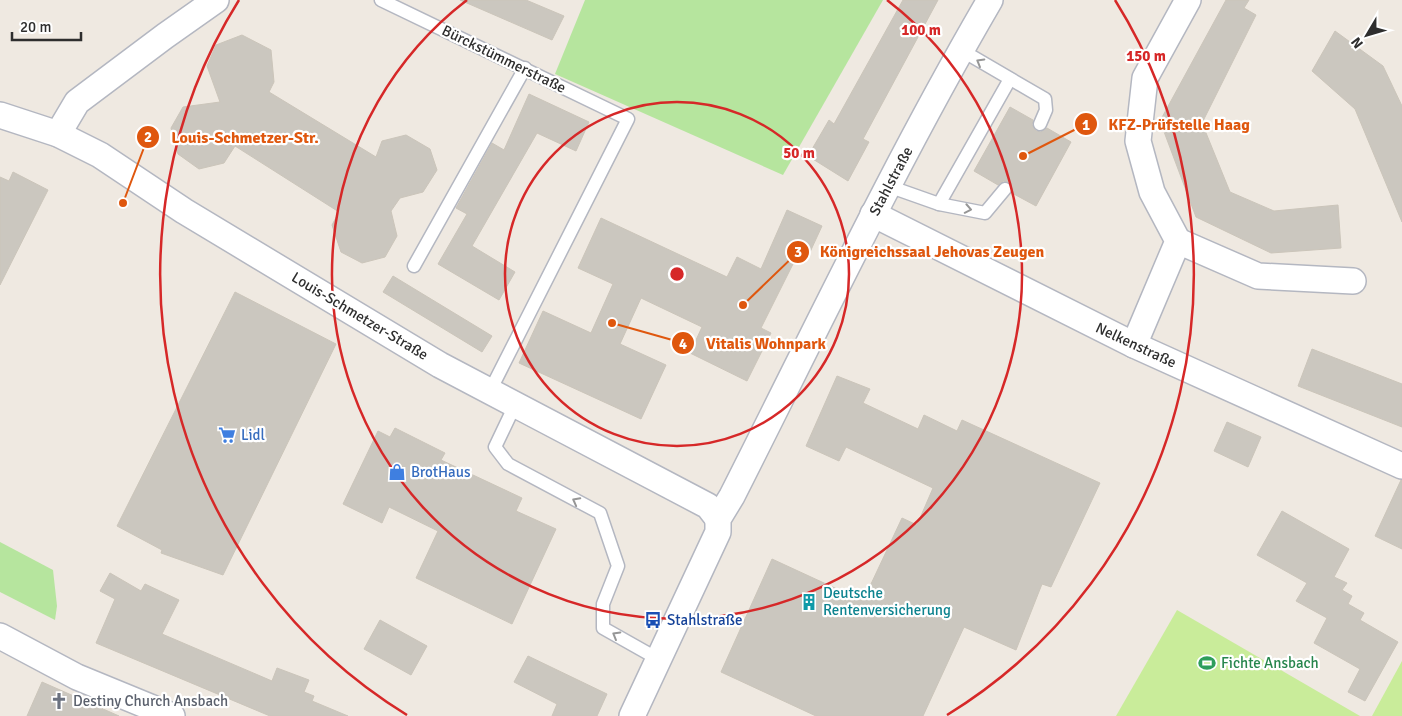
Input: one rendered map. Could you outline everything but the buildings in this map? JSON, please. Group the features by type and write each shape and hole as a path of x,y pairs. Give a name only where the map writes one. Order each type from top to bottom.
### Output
{"street":[{"path":"58,134 77,102 216,0"},
{"name":"Stahlstraße","path":"632,716 718,532 718,519 732,496 873,214 990,0"},
{"path":"1188,0 1145,78 1138,141 1152,192 1178,241 1258,276 1354,281"},
{"name":"Louis-Schmetzer-Straße","path":"0,115 58,134 100,155 184,211 440,365 708,506 718,519"},
{"name":"Nelkenstraße","path":"873,214 1134,345 1402,466"},
{"path":"1134,345 1178,241"},
{"path":"0,636 77,677 162,714"}],"lane":[{"name":"Bürckstümmerstraße","path":"381,0 628,119 490,391"},
{"path":"961,50 1045,99 1046,110 1040,124"},
{"path":"414,266 525,68"},
{"path":"939,204 1010,79"},
{"path":"888,186 939,204 985,213 1005,189"},
{"path":"515,404 495,447 508,464 600,513 618,566 603,604 603,628 658,659"}],"green space":[{"path":"585,0 883,0 783,175 555,74"},
{"path":"0,542 53,570 57,606 55,620 0,592"},
{"name":"Fichte Ansbach","path":"1177,610 1360,716 1116,716"},
{"path":"1402,661 1402,716 1372,716"}],"place":[{"name":"KFZ-Prüfstelle Haag","path":"1023,156"},
{"name":"Louis-Schmetzer-Str.","path":"123,203"},
{"name":"Königreichssaal Jehovas Zeugen","path":"743,305"},
{"name":"Vitalis Wohnpark","path":"612,323"},
{"name":"Lidl","path":"227,435"},
{"name":"BrotHaus","path":"397,472"},
{"name":"Deutsche Rentenversicherung","path":"809,602"},
{"name":"Stahlstraße","path":"653,620"},
{"name":"Fichte Ansbach","path":"1207,663"},
{"name":"Destiny Church Ansbach","path":"59,701"}]}
